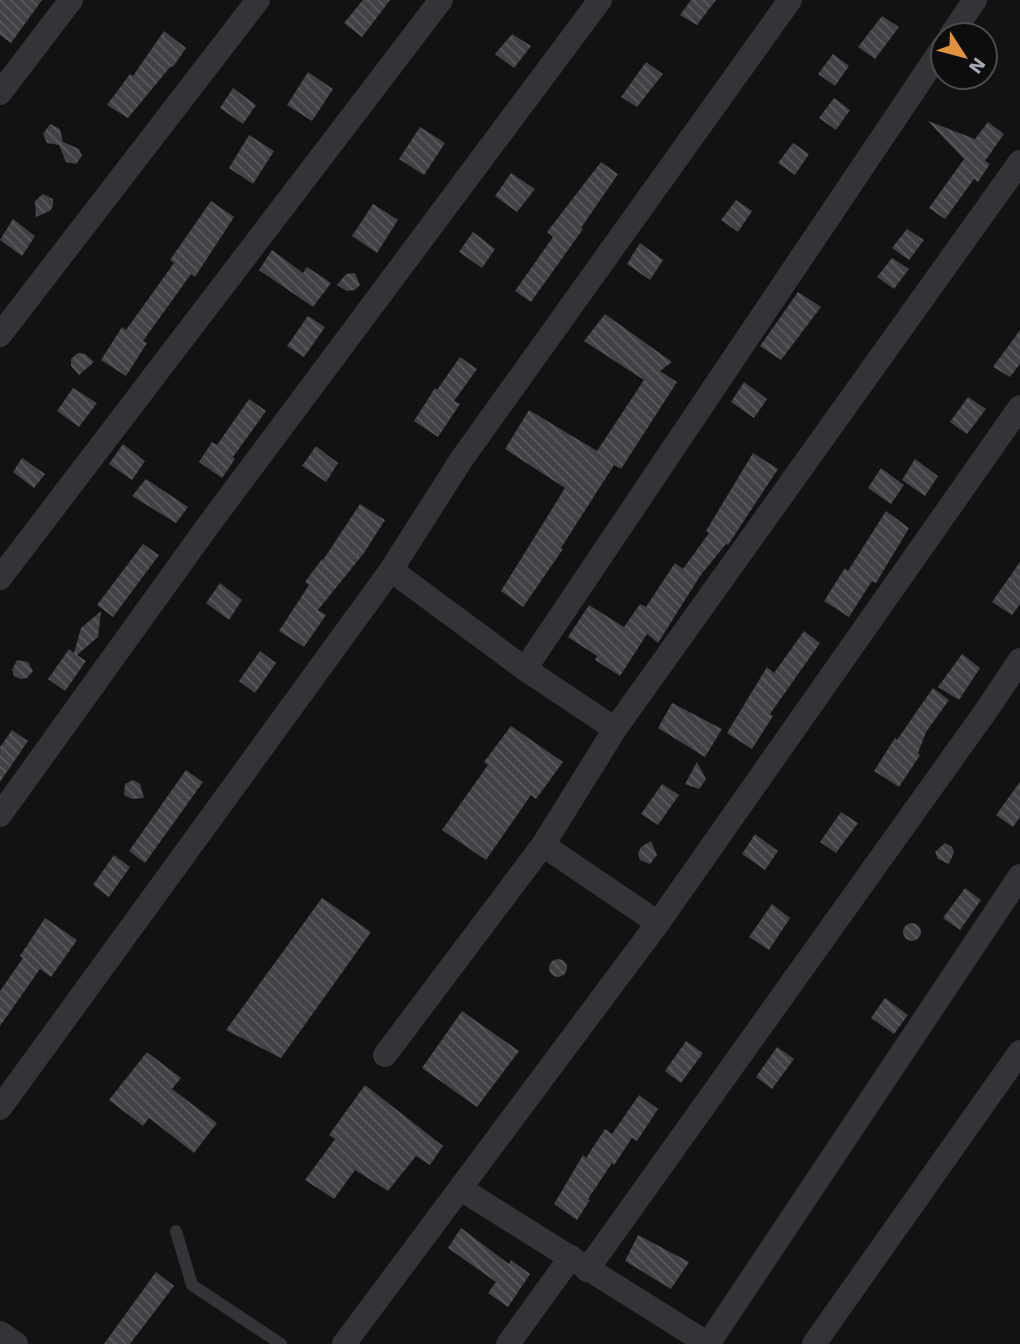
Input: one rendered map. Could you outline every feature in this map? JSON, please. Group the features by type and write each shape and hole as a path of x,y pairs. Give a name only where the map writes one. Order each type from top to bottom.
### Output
{"street":[{"path":"0,93 71,0"},
{"path":"0,335 258,0"},
{"path":"0,578 440,0"},
{"path":"0,815 215,516 600,0"},
{"path":"0,1108 391,570 461,460 790,0"},
{"path":"961,21 975,0"},
{"path":"525,669 929,68"},
{"path":"385,1055 543,845 615,729 1020,162"},
{"path":"344,1344 657,923 1020,407"},
{"path":"391,570 525,669 615,729"},
{"path":"508,1344 579,1264 1020,660"},
{"path":"543,845 657,923"},
{"path":"461,1189 708,1344 1020,876"},
{"path":"814,1344 1020,1052"},
{"path":"0,1333 16,1344"}],"lane":[{"path":"176,1231 192,1285 281,1344"}],"building":[{"path":"0,0 42,0 11,43 0,35"},
{"path":"363,0 390,0 362,37 344,23"},
{"path":"691,0 716,0 697,25 680,15"},
{"path":"882,16 899,27 875,59 858,47"},
{"path":"164,31 186,48 173,67 171,66 128,118 107,105 130,74 133,76"},
{"path":"512,34 531,46 514,68 495,54"},
{"path":"833,54 849,66 835,86 818,74"},
{"path":"646,62 663,74 637,107 621,97"},
{"path":"308,72 333,89 312,121 287,105"},
{"path":"233,88 256,105 243,124 220,108"},
{"path":"834,98 850,110 836,130 819,118"},
{"path":"928,121 975,139 988,122 1004,134 985,161 990,164 978,182 974,179 945,219 929,208 964,159"},
{"path":"50,124 60,129 63,142 79,149 82,156 76,164 66,162 59,145 47,143 43,134"},
{"path":"420,127 445,143 424,175 399,159"},
{"path":"249,135 274,151 253,184 229,168"},
{"path":"793,143 809,154 795,175 778,163"},
{"path":"601,162 618,174 531,302 515,291 553,237 547,232"},
{"path":"511,173 535,189 517,212 495,196"},
{"path":"43,194 53,199 53,206 50,211 36,217 35,201"},
{"path":"736,200 752,211 738,232 721,220"},
{"path":"211,201 234,217 195,277 191,274 143,341 147,343 126,376 101,360 122,327 126,330 174,263 170,260"},
{"path":"373,204 398,220 377,253 352,236"},
{"path":"13,219 35,236 22,256 0,240"},
{"path":"907,229 924,240 909,260 892,248"},
{"path":"473,232 495,249 482,268 459,252"},
{"path":"640,243 663,260 650,280 627,264"},
{"path":"272,250 303,273 307,267 331,283 313,307 259,270"},
{"path":"892,258 909,269 894,289 877,277"},
{"path":"355,273 360,285 355,290 347,291 337,285 346,274"},
{"path":"798,292 821,307 781,360 760,346"},
{"path":"605,314 672,362 660,371 677,382 621,469 614,465 561,548 563,549 523,607 501,591 565,488 505,449 529,410 597,451 644,380 584,341"},
{"path":"308,316 325,327 304,357 287,346"},
{"path":"1020,330 1020,364 1010,377 993,367"},
{"path":"78,353 85,354 94,362 79,375 71,366 71,359"},
{"path":"460,357 477,369 454,401 460,404 438,437 414,421 435,388 437,390"},
{"path":"744,382 767,399 754,418 731,402"},
{"path":"73,388 97,403 79,427 57,411"},
{"path":"968,397 986,409 967,434 950,422"},
{"path":"249,399 266,411 233,457 235,459 222,478 199,462 212,442 217,445"},
{"path":"123,444 145,461 132,480 109,464"},
{"path":"316,446 338,463 326,482 302,466"},
{"path":"753,453 778,469 728,545 726,544 700,576 658,643 647,634 620,676 595,660 597,656 568,637 589,605 624,627 640,604 646,607 675,563 683,569 709,533 706,531"},
{"path":"22,458 45,474 34,488 13,472"},
{"path":"915,459 938,476 925,496 902,480"},
{"path":"881,468 904,485 891,504 868,488"},
{"path":"146,479 188,507 176,523 132,496"},
{"path":"360,504 385,520 364,553 318,610 326,615 304,647 279,631 309,585 305,582"},
{"path":"886,511 909,528 876,583 872,581 849,617 824,601 845,568 848,571"},
{"path":"143,544 159,555 113,617 97,605"},
{"path":"1020,562 1020,604 1012,615 992,602"},
{"path":"220,583 242,600 229,620 206,603"},
{"path":"101,611 98,637 77,655 86,661 65,691 48,679 69,649 74,653 81,628"},
{"path":"804,631 820,643 770,714 773,716 752,749 727,733 767,667 774,673"},
{"path":"260,651 276,663 255,693 239,681"},
{"path":"962,654 980,668 959,700 938,687"},
{"path":"17,660 28,662 33,671 27,678 14,676 12,670"},
{"path":"933,688 949,700 926,732 918,753 920,755 899,787 874,771"},
{"path":"672,703 722,729 705,757 658,728"},
{"path":"511,726 563,762 536,799 531,795 486,860 442,830 488,765 484,762"},
{"path":"12,730 28,741 0,782 0,747"},
{"path":"697,762 706,779 699,789 685,784"},
{"path":"186,770 203,782 145,863 129,851"},
{"path":"133,780 140,784 144,798 132,799 124,795 125,784"},
{"path":"1020,782 1020,817 1013,827 996,815"},
{"path":"662,784 679,795 658,825 641,814"},
{"path":"841,812 858,823 836,853 820,842"},
{"path":"755,834 778,851 765,870 742,854"},
{"path":"651,841 657,855 650,864 640,860 638,854 641,847"},
{"path":"945,843 952,847 954,852 949,864 938,859 935,852"},
{"path":"114,855 130,867 109,897 93,885"},
{"path":"965,888 981,900 960,930 943,918"},
{"path":"322,898 371,932 281,1058 226,1030"},
{"path":"772,904 790,918 769,950 749,937"},
{"path":"45,918 77,940 51,977 40,969 0,1026 0,991 23,958 20,956"},
{"path":"908,923 916,923 921,932 919,939 908,941 903,936 903,928"},
{"path":"554,959 562,959 567,968 565,975 554,977 549,972 549,964"},
{"path":"885,998 908,1015 894,1034 871,1018"},
{"path":"462,1011 519,1051 477,1107 422,1068"},
{"path":"686,1041 703,1053 681,1083 665,1071"},
{"path":"777,1047 794,1059 772,1089 756,1077"},
{"path":"147,1052 181,1078 172,1089 217,1123 194,1153 149,1118 143,1126 109,1100"},
{"path":"365,1085 443,1146 430,1165 416,1156 388,1191 355,1170 334,1199 305,1180 335,1139 329,1135"},
{"path":"639,1095 658,1109 637,1141 632,1138 614,1165 612,1163 577,1220 554,1204 583,1155 586,1158 605,1129 612,1134"},
{"path":"461,1228 509,1264 511,1260 530,1274 508,1307 488,1293 496,1282 448,1248"},
{"path":"638,1235 689,1262 671,1289 625,1261"},
{"path":"156,1272 174,1286 130,1344 104,1344"}]}
